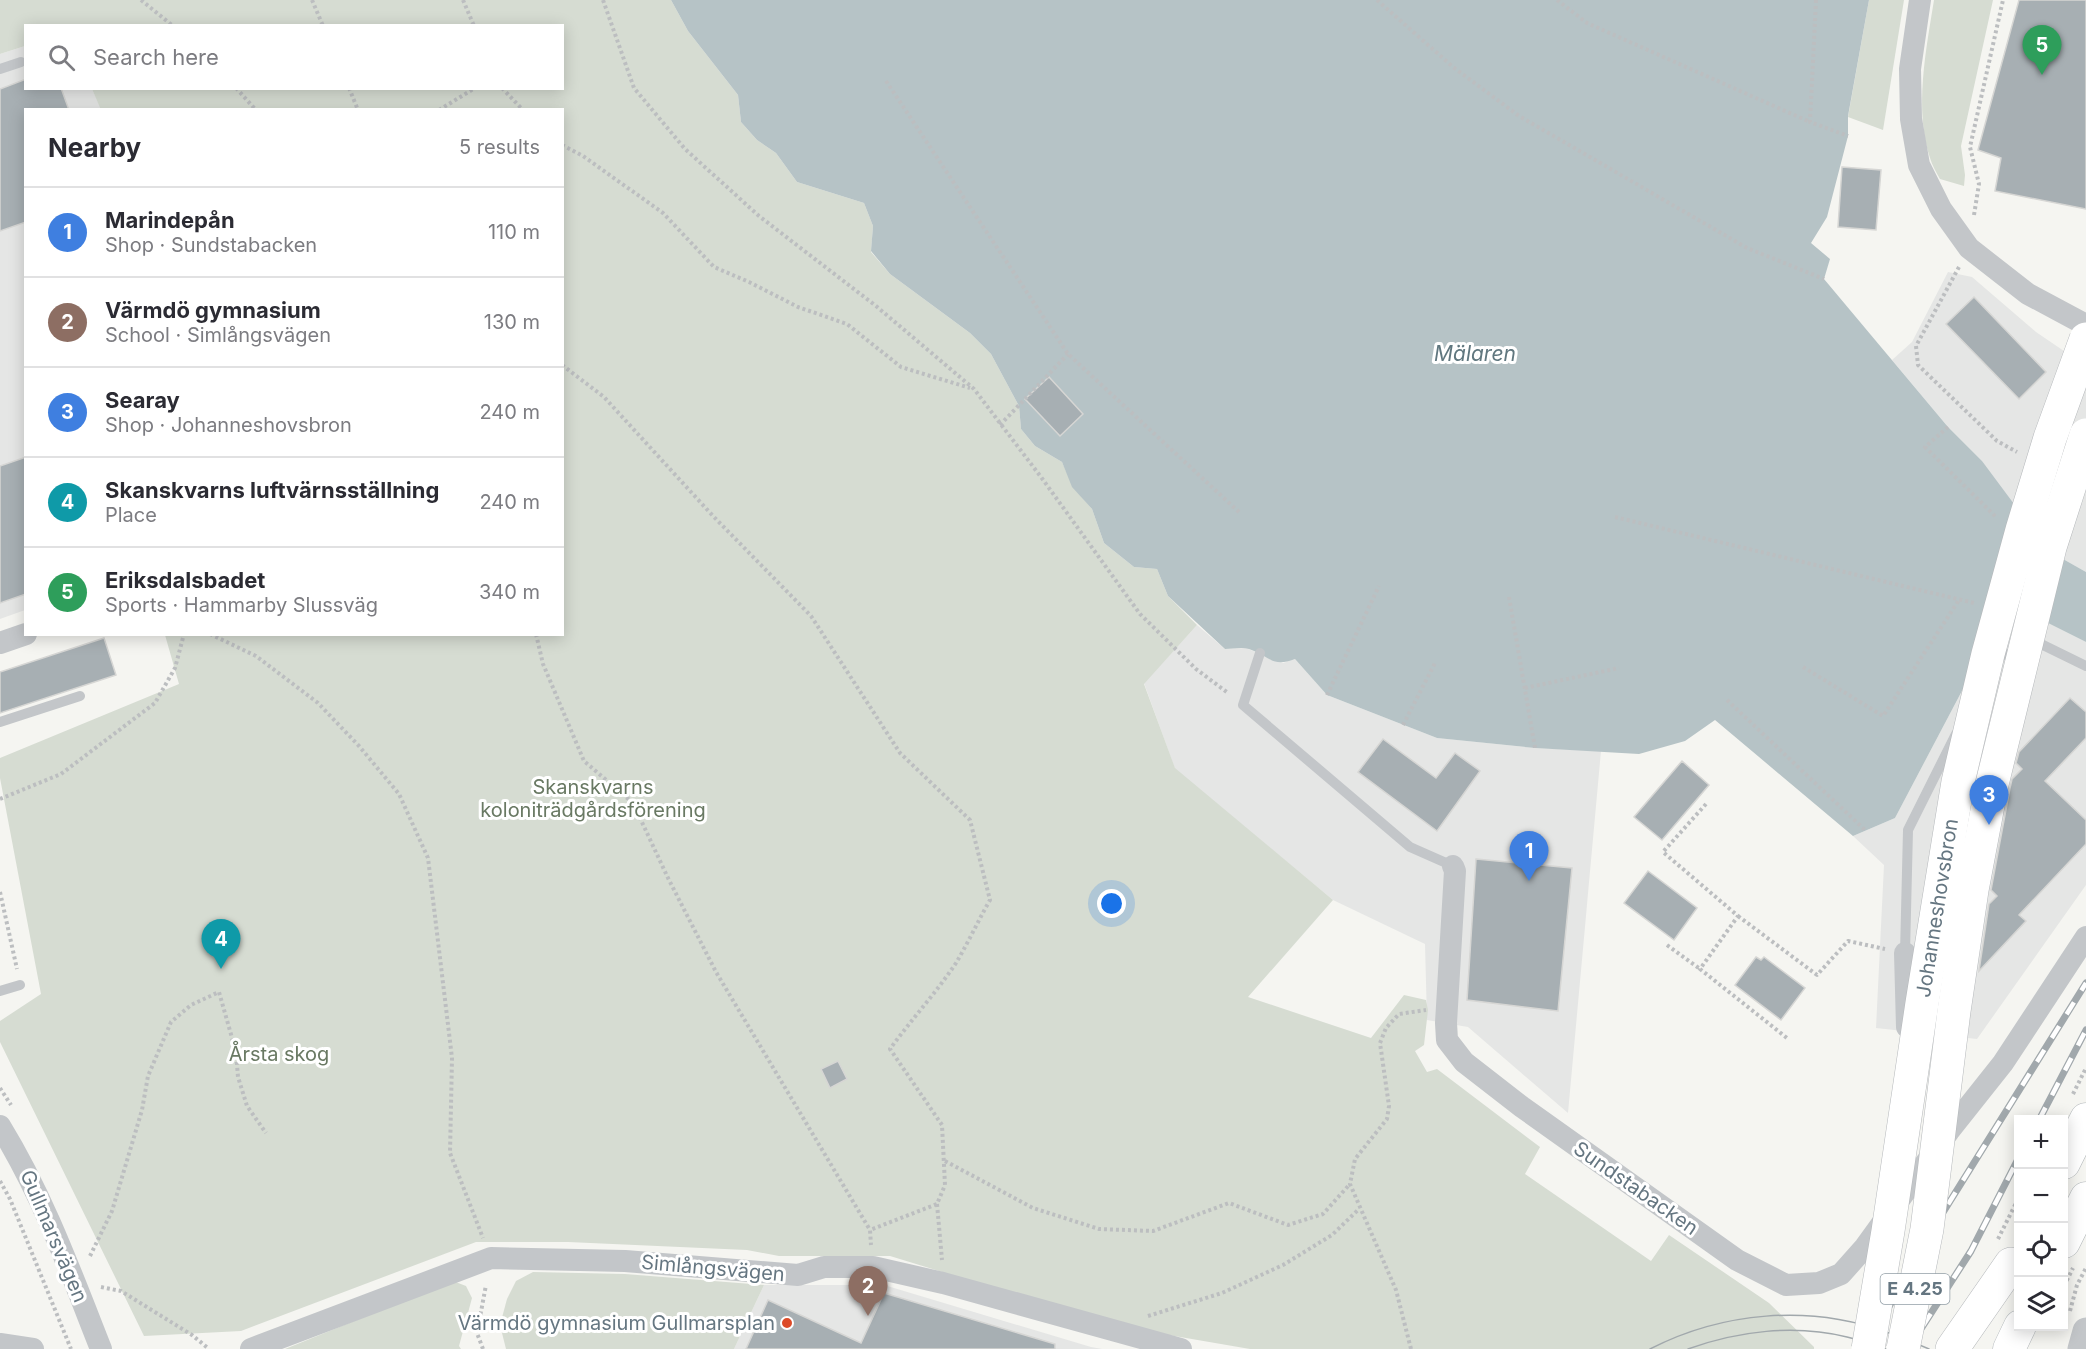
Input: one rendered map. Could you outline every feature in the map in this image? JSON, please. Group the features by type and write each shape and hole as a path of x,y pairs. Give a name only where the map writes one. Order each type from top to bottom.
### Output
{"highway":[{"name":"Johanneshovsbron","path":"1868,1349 1958,782 1988,654 2022,530 2050,438 2086,339"},
{"name":"Johanneshovsbron","path":"1903,1349 1927,1229 1954,1011 1972,890 1992,784 2050,547 2086,435"},
{"path":"1920,1349 1925,1316 1927,1229"},
{"path":"1856,1349 1888,1231"},
{"path":"1952,1349 2014,1258"}],"main road":[{"path":"2068,1155 2086,1119"},
{"path":"2068,1234 2086,1198"},
{"path":"1964,1349 2014,1259"},
{"path":"2009,1349 2018,1331"}],"street":[{"path":"1920,0 1910,69 1911,119 1919,165 1941,208 1970,248 2028,294 2086,325"},
{"path":"0,643 24,635"},
{"name":"Sundstabacken","path":"1453,866 1455,871 1446,1002 1448,1008 1447,1040 1464,1062 1522,1107 1737,1260 1786,1285 1819,1283 1840,1274 1865,1248 1949,1131 2002,1063 2086,937"},
{"path":"1905,953 1908,1061 1921,1102 1949,1131"},
{"name":"Gullmarsvägen","path":"0,1126 21,1160 41,1201 101,1349"},
{"name":"Simlångsvägen","path":"250,1349 491,1258 626,1261 798,1275 824,1266 873,1267 943,1282 1107,1328 1131,1342 1181,1349"},
{"path":"2081,1349 2086,1331"},
{"path":"0,1344 33,1349"}],"lane":[{"path":"0,69 21,62"},
{"path":"1905,953 1908,830 1994,658 2043,645 2086,666"},
{"path":"1260,653 1243,705 1410,847 1453,866"},
{"path":"0,722 80,696"},
{"path":"0,991 20,985"}],"path":[{"path":"141,0 171,24"},
{"path":"312,0 322,24"},
{"path":"463,0 473,24"},
{"path":"603,0 634,88 685,149 759,216 876,306 974,389 1140,614 1196,669 1243,705"},
{"path":"1377,0 1453,67 1519,116 1748,248 1824,279"},
{"path":"1557,0 1587,23 1810,122 1848,136"},
{"path":"1810,122 1816,0"},
{"path":"2003,0 1970,147 1979,184 1970,248 1916,346 1918,364 1996,441 2026,458"},
{"path":"886,81 1068,354 1240,513"},
{"path":"238,90 254,108"},
{"path":"350,90 357,108"},
{"path":"442,108 472,90"},
{"path":"504,90 521,108"},
{"path":"564,146 583,156 663,213 714,267 749,282 798,308 848,324 901,367 974,389"},
{"path":"1000,425 1068,354"},
{"path":"564,367 604,397 713,516 811,616 900,753 970,820 990,900 956,963 890,1049 942,1125 945,1185 937,1204 943,1282"},
{"path":"1948,427 1925,447 1999,520"},
{"path":"1615,518 1979,605"},
{"path":"1327,695 1378,586"},
{"path":"1509,597 1535,748"},
{"path":"1803,667 1883,716 1959,600"},
{"path":"0,800 61,774 155,703 176,668 184,636"},
{"path":"214,636 256,656 318,703 359,746 399,794 428,858 452,1058 450,1153 491,1258 477,1333 483,1349"},
{"path":"536,636 543,664 584,761 633,803 716,972 870,1230 873,1267"},
{"path":"1403,725 1435,663"},
{"path":"1524,688 1618,668"},
{"path":"1727,700 1866,831"},
{"path":"1706,804 1663,852 1738,916 1818,975 1848,941 1905,953"},
{"path":"0,892 20,985"},
{"path":"1700,969 1738,916"},
{"path":"1667,945 1786,1038"},
{"path":"88,1259 112,1211 142,1110 148,1076 171,1022 191,1005 219,992 236,1052 238,1077 247,1106 266,1133"},
{"path":"944,1161 1033,1208 1099,1229 1154,1230 1229,1203 1288,1226 1323,1214 1350,1184 1355,1159 1387,1119 1389,1106 1380,1043 1386,1028 1398,1014 1448,1008"},
{"path":"0,1181 10,1199 71,1349"},
{"path":"1350,1184 1396,1290 1411,1349"},
{"path":"870,1230 937,1204"},
{"path":"1107,1328 1222,1293 1283,1265 1332,1235 1359,1209"},
{"path":"100,1287 121,1291 192,1335 209,1349"}],"shaded area":[{"path":"24,46 24,90 92,90 101,108 24,108 24,610 0,619 0,54"},
{"path":"1948,272 1972,277 2036,332 2086,366 2086,572 2008,528 1982,461 1948,427 1892,360 1912,342"},
{"path":"1992,595 2086,642 2086,885 1977,1039 1876,1028 1884,865 1853,836 1895,818 1964,687"},
{"path":"1197,625 1225,649 1246,648 1283,663 1295,659 1327,695 1437,738 1535,748 1601,751 1568,1113 1468,1027 1427,1020 1425,944 1333,900 1175,769 1144,683"},
{"path":"764,1285 884,1285 1102,1349 734,1349"}],"green space":[{"name":"Årsta skog","path":"0,0 671,0 688,31 738,95 741,122 757,140 776,153 797,182 864,203 873,226 871,252 890,274 970,333 991,354 1019,406 1021,429 1035,446 1062,462 1073,487 1092,509 1104,543 1134,567 1157,569 1168,596 1197,625 1144,684 1175,768 1333,900 1248,997 1371,1038 1404,995 1426,1000 1428,1010 1424,1045 1415,1051 1427,1072 1437,1069 1540,1147 1525,1174 1651,1261 1669,1235 1769,1303 1814,1349 1250,1349 1122,1327 890,1256 779,1256 747,1250 568,1242 476,1242 241,1331 144,1336 0,1042 0,1021 41,994 0,778 0,758 179,684 165,636 564,636 564,108 100,108 92,90 564,90 564,24 24,24 24,46 0,54"},
{"path":"1869,0 1904,0 1883,130 1848,117"},
{"path":"1934,0 1993,0 1961,146 1965,175 1964,186 1940,179 1931,161 1925,139 1923,79"},
{"path":"533,1272 625,1274 764,1285 734,1349 506,1349 500,1325 507,1299 516,1281"},
{"path":"453,1281 466,1286 472,1298 459,1346 461,1349 285,1349"}],"water":[{"name":"Mälaren","path":"671,0 1869,0 1848,116 1848,136 1827,217 1811,243 1830,259 1824,279 1948,427 1982,461 2014,504 2008,528 2086,572 2086,642 1992,595 1964,687 1895,818 1853,836 1715,720 1685,741 1639,754 1535,748 1437,738 1327,695 1295,659 1276,662 1249,649 1225,649 1168,596 1157,569 1134,567 1104,543 1092,509 1072,487 1062,462 1035,446 1021,429 1019,406 991,354 970,333 890,274 871,251 873,226 864,203 797,182 776,153 757,140 741,122 738,95 688,31"}],"building":[{"path":"2019,0 2086,0 2086,209 1995,191 2001,158 1978,150"},
{"path":"24,80 24,90 62,90 68,108 24,108 24,223 0,231 0,89"},
{"path":"1842,167 1881,170 1876,230 1838,227"},
{"path":"1974,297 2046,372 2019,399 1946,324"},
{"path":"1049,377 1083,414 1060,436 1025,399"},
{"path":"24,458 24,595 0,603 0,466"},
{"path":"104,638 116,675 0,713 0,672"},
{"path":"2070,698 2086,712 2086,738 2045,781 2086,820 2086,844 2019,915 2026,921 1979,971 1989,904 1997,896 1991,890 2010,788 2012,779 2022,769 2016,763 2019,752"},
{"path":"1383,739 1436,778 1455,753 1480,771 1437,831 1358,772"},
{"path":"1682,761 1709,785 1662,840 1634,817"},
{"path":"1476,859 1572,868 1558,1011 1467,1000"},
{"path":"1648,871 1697,908 1674,940 1624,903"},
{"path":"1756,957 1761,960 1764,957 1805,988 1781,1020 1735,985"},
{"path":"838,1061 847,1079 830,1088 821,1069"},
{"path":"884,1293 1055,1344 1055,1349 746,1349 768,1300 861,1343"}],"tram line":[{"path":"1650,1349 1678,1336 1736,1320 1796,1315 1857,1323 1929,1349"},
{"path":"1688,1349 1746,1334 1787,1330 1827,1333 1886,1349"}],"railway":[{"path":"1863,1349 1882,1320 1914,1259 2086,983"},
{"path":"2042,1115 2086,1030"},
{"path":"1908,1349 1971,1251 2014,1167"}],"place":[{"name":"Eriksdalsbadet","path":"2042,75"},
{"name":"Searay","path":"1989,825"},
{"name":"Marindepån","path":"1529,881"},
{"name":"Skanskvarns luftvärnsställning","path":"221,969"},
{"name":"Värmdö gymnasium","path":"868,1316"},
{"name":"Värmdö gymnasium Gullmarsplan","path":"787,1323"}],"park label":[{"name":"Skanskvarns koloniträdgårdsförening","path":"593,798"}]}
